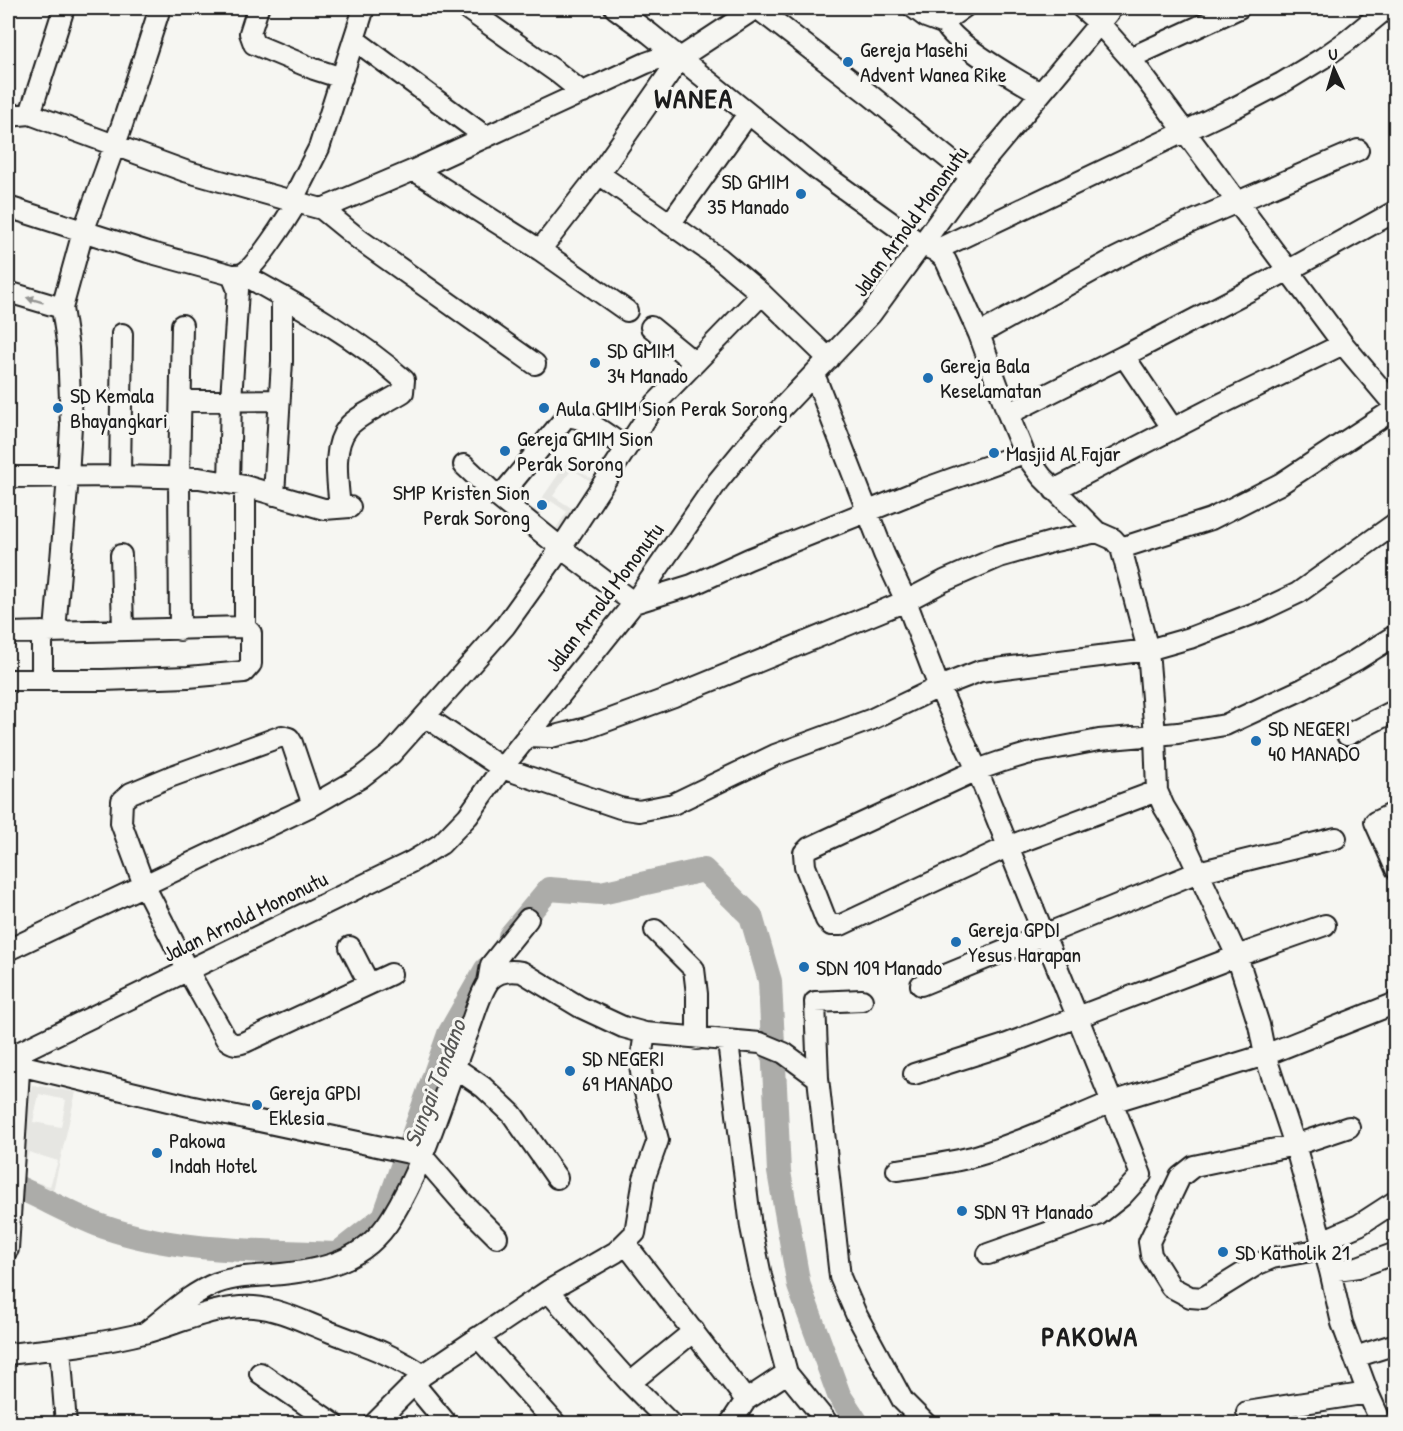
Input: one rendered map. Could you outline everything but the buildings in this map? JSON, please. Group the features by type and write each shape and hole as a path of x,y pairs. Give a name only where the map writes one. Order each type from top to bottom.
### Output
{"street":[{"path":"30,114 64,8"},
{"path":"42,679 68,477 71,391 62,308 84,232 160,8"},
{"path":"258,8 250,33 254,44 342,78"},
{"path":"237,274 252,266 272,240 294,202 319,148 364,8"},
{"path":"466,8 583,93"},
{"path":"615,8 818,170 946,261 979,334 1024,453 1054,490 1097,532 1113,539 1121,548 1148,650 1157,791 1182,837 1237,956 1259,1025 1264,1055 1295,1145 1342,1323 1382,1424"},
{"path":"540,250 599,174 677,56 735,14 757,8 971,177"},
{"path":"914,8 926,17 945,24 961,42 1040,93"},
{"path":"945,24 950,17 963,8"},
{"path":"1082,8 1099,23 1130,58 1343,344 1395,408 1280,484 1211,519 1121,548"},
{"name":"Jalan Arnold Mononutu","path":"16,1058 427,854 441,844 468,816 502,768 634,603 718,481 754,437 871,314 929,248 971,177 1112,8"},
{"path":"1130,58 1239,8"},
{"path":"929,248 1234,108 1304,70 1347,41 1387,8"},
{"path":"355,40 486,137"},
{"path":"322,209 414,170 646,63 677,56"},
{"path":"8,116 30,114 185,171 322,209 360,240 535,364"},
{"path":"670,224 748,114"},
{"path":"979,334 1116,258 1237,201 1358,150"},
{"path":"414,170 540,250 627,311"},
{"path":"599,174 719,258 762,294 829,359"},
{"path":"8,207 194,266 237,274 305,309 385,363 404,380 404,392 349,426 340,441 337,463 345,508 314,507 237,484 179,478 8,477"},
{"path":"1008,414 1289,270 1395,211"},
{"path":"8,680 135,679 244,672 251,664 251,633 245,627 231,400 237,274"},
{"path":"8,292 62,308"},
{"path":"8,950 313,805 360,778 391,754 505,626 561,548 656,403 762,294"},
{"path":"274,495 282,362 282,296"},
{"path":"180,630 179,478 182,325"},
{"path":"651,327 695,363"},
{"path":"120,476 122,333"},
{"path":"1054,490 1343,344"},
{"path":"1124,356 1173,429"},
{"path":"814,374 867,512 906,601 939,687 977,770 1141,1175 1122,1196 1098,1215 988,1254"},
{"path":"181,401 279,400"},
{"path":"499,498 569,416 582,419 626,448"},
{"path":"464,465 499,498 634,603 692,585 749,559 867,512 1024,453"},
{"path":"426,717 502,768 620,808 639,811 654,809 673,804 775,754 870,720 939,687 980,671 1148,650 1218,628 1298,593 1395,523"},
{"path":"527,736 551,737 587,728 674,696 906,601 944,581 999,557 1097,532"},
{"path":"122,555 123,630"},
{"path":"8,633 245,627"},
{"path":"1157,791 1007,847 841,925 831,925 826,920 805,866 806,850 977,770 1027,754 1100,740 1225,725 1246,717 1346,666 1395,635"},
{"path":"1347,735 1395,710"},
{"path":"313,805 292,743 289,738 282,736 172,776 131,794 122,801 121,823 144,885 225,1039 237,1045 392,974"},
{"path":"1395,812 1375,822 1395,869"},
{"path":"921,985 1197,872 1336,838"},
{"path":"146,1332 194,1296 217,1283 244,1277 312,1271 357,1254 376,1240 390,1220 414,1154 454,1067 488,982 491,965 528,919"},
{"path":"914,1074 983,1053 1237,956 1325,925"},
{"path":"655,930 694,969 697,994 697,1039"},
{"path":"350,947 369,984"},
{"path":"488,982 502,972 522,972 580,1006 623,1026 645,1033 760,1043 784,1053 818,1077"},
{"path":"862,999 815,1002 818,1077 840,1277 856,1314 903,1401 926,1424"},
{"path":"897,1170 942,1164 1023,1140 1112,1102 1264,1055 1395,1003"},
{"path":"375,1424 418,1379 548,1291 616,1252 635,1233 644,1179 658,1140 640,1065 645,1033"},
{"path":"728,1042 751,1227 761,1276 787,1373 826,1421"},
{"path":"8,1249 16,1058 189,1106 414,1154 497,1237"},
{"path":"454,1067 483,1087 512,1114 557,1178"},
{"path":"1349,1127 1295,1145 1194,1166 1183,1172 1149,1242 1151,1255 1171,1287 1190,1297 1203,1298 1258,1264 1321,1245 1359,1225 1395,1201"},
{"path":"625,1243 746,1400"},
{"path":"1330,1271 1358,1267 1395,1253"},
{"path":"548,1291 630,1383 671,1424"},
{"path":"8,1354 60,1348 146,1332 211,1312 255,1307 277,1311 393,1356 418,1379 447,1424"},
{"path":"630,1383 694,1331"},
{"path":"478,1337 556,1424"},
{"path":"1355,1356 1395,1344"},
{"path":"60,1348 66,1424"},
{"path":"260,1372 334,1424"},
{"path":"730,1424 746,1400 787,1373"},
{"path":"1247,1412 1368,1393"}],"shaded area":[{"name":"SMP Kristen Sion Perak Sorong","path":"567,462 598,483 554,539 527,520","holes":["572,469 592,482 573,509 553,496","551,501 567,512 552,534 535,522"]},
{"path":"32,1085 76,1092 53,1191 18,1179 20,1133","holes":["39,1094 66,1100 61,1127 33,1122","29,1152 58,1161 50,1186 21,1178"]}],"waterway":[{"name":"Sungai Tondano","path":"510,936 549,889 601,893 704,870 751,916 770,981 779,1172 799,1286 839,1395 858,1424"},
{"name":"Sungai Tondano","path":"8,1183 104,1227 161,1242 219,1249 337,1254 384,1217 449,1034 486,969"}],"place":[{"name":"Gereja Masehi Advent Wanea Rike","path":"848,62"},
{"name":"SD GMIM 35 Manado","path":"801,194"},
{"name":"SD GMIM 34 Manado","path":"595,363"},
{"name":"Gereja Bala Keselamatan","path":"928,378"},
{"name":"SD Kemala Bhayangkari","path":"58,408"},
{"name":"Aula GMIM Sion Perak Sorong","path":"544,408"},
{"name":"Gereja GMIM Sion Perak Sorong","path":"505,451"},
{"name":"Masjid Al Fajar","path":"994,453"},
{"name":"SMP Kristen Sion Perak Sorong","path":"542,505"},
{"name":"SD NEGERI 40 MANADO","path":"1256,741"},
{"name":"Gereja GPDI Yesus Harapan","path":"956,942"},
{"name":"SDN 109 Manado","path":"804,967"},
{"name":"SD NEGERI 69 MANADO","path":"570,1071"},
{"name":"Gereja GPDI Eklesia","path":"257,1105"},
{"name":"Pakowa Indah Hotel","path":"157,1153"},
{"name":"SDN 97 Manado","path":"962,1211"},
{"name":"SD Katholik 21","path":"1223,1252"}],"district":[{"name":"WANEA","path":"694,98"},
{"name":"PAKOWA","path":"1090,1336"}]}
